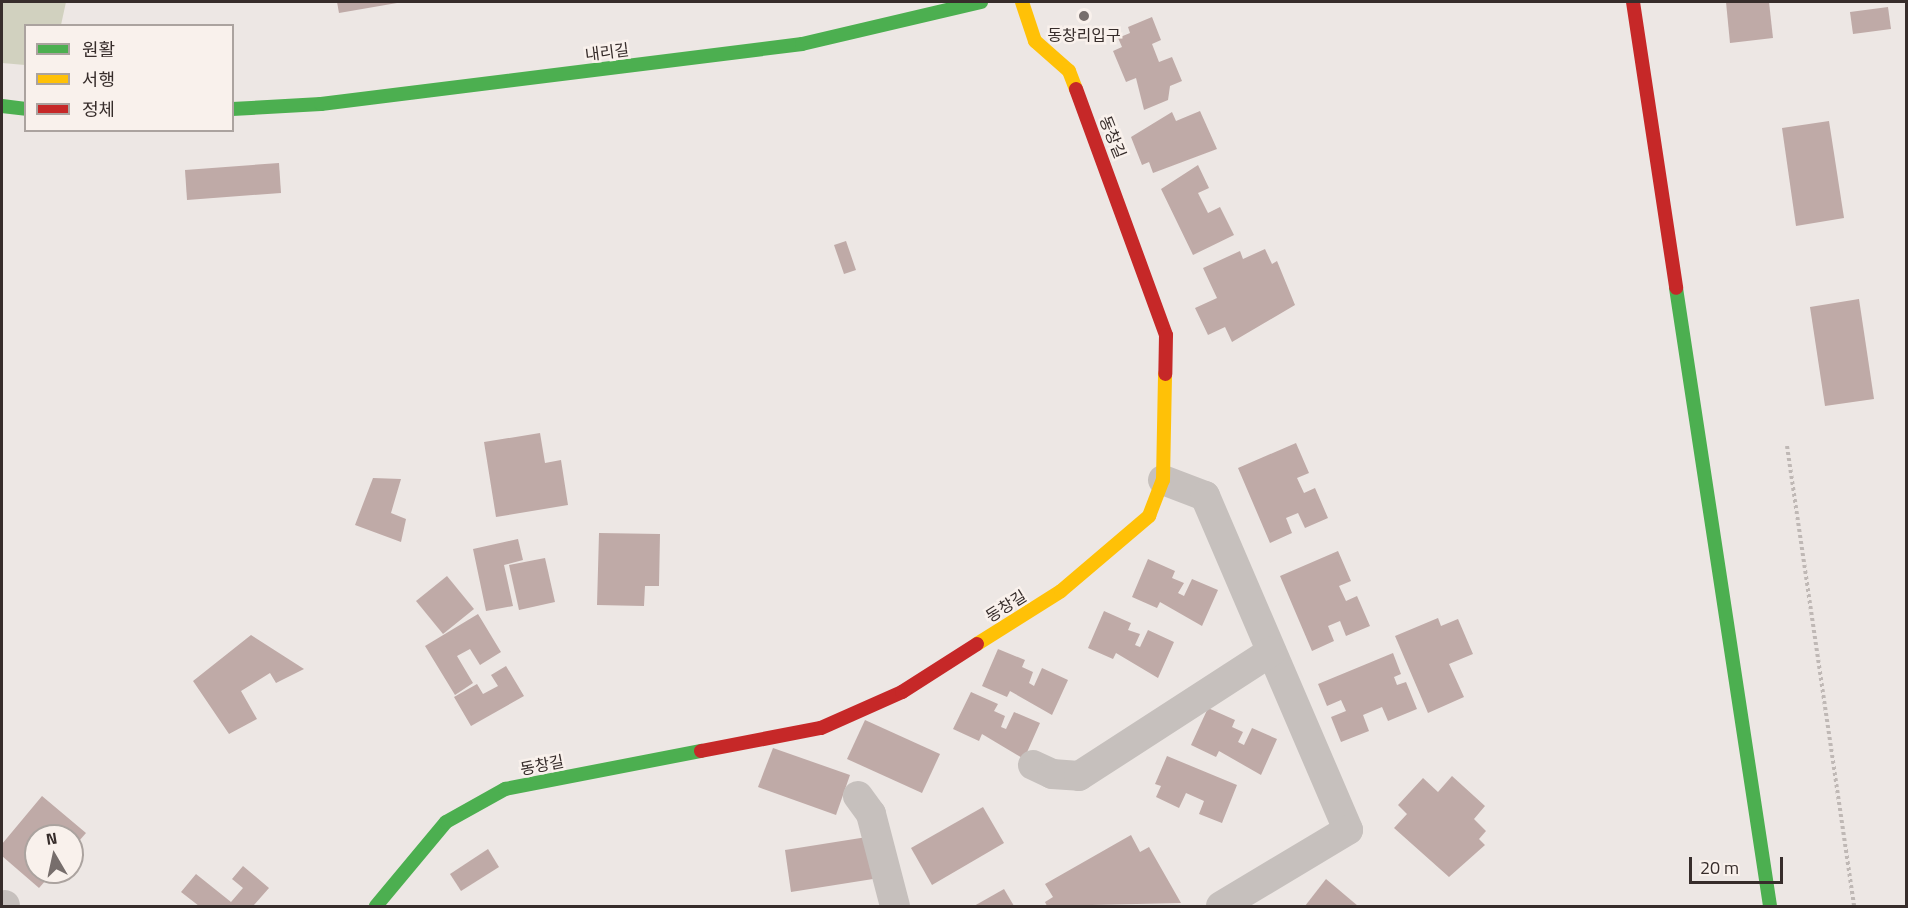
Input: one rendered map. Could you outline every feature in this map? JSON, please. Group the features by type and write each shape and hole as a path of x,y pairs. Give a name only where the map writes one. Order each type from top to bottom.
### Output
{"street":[{"name":"내리길","path":"234,109 321,104 802,44 981,2"},
{"name":"동창길","path":"376,906 446,822 505,789 821,728 902,692 1119,547 1149,516 1163,480 1166,335 1069,71 1035,41 1022,2"},
{"path":"1633,2 1770,906"},
{"path":"2,106 24,109"},
{"path":"1163,480 1204,496 1348,830 1221,906"},
{"path":"1033,765 1052,774 1079,776 1271,652"},
{"path":"858,796 871,814 895,906"}],"path":[{"path":"1786,446 1854,906"}],"green space":[{"path":"2,2 66,2 61,24 24,24 24,65 2,63"}],"building":[{"path":"337,2 397,2 397,3 339,13"},
{"path":"1726,2 1769,2 1773,38 1730,43"},
{"path":"1888,7 1891,29 1853,34 1850,12"},
{"path":"1152,17 1161,40 1152,44 1159,62 1172,57 1182,81 1170,86 1168,100 1144,110 1136,78 1126,82 1113,51 1122,47 1118,38 1130,33 1128,27"},
{"path":"1200,111 1217,149 1153,173 1149,162 1142,165 1131,137 1172,112 1176,121"},
{"path":"1829,121 1844,218 1796,226 1782,128"},
{"path":"279,163 281,193 187,200 185,170"},
{"path":"1198,165 1209,188 1198,193 1208,213 1220,207 1234,235 1193,255 1161,189"},
{"path":"846,241 856,270 844,274 834,245"},
{"path":"1265,249 1272,264 1277,261 1295,305 1232,342 1225,327 1208,335 1195,308 1217,298 1203,268 1240,251 1243,259"},
{"path":"1859,299 1874,399 1825,406 1810,307"},
{"path":"540,433 545,463 561,460 568,505 496,517 484,442"},
{"path":"1296,443 1309,473 1297,478 1304,493 1315,488 1328,518 1305,528 1298,513 1286,518 1292,533 1270,543 1238,468"},
{"path":"373,478 401,479 391,513 406,519 401,542 355,525"},
{"path":"599,533 660,534 659,586 645,586 644,606 597,605"},
{"path":"518,539 523,560 504,565 513,606 486,611 473,549"},
{"path":"1338,551 1351,581 1339,586 1346,601 1357,596 1370,626 1346,636 1340,621 1328,626 1334,641 1312,651 1280,576"},
{"path":"545,558 555,602 519,610 509,565"},
{"path":"1148,559 1175,571 1172,578 1184,583 1178,593 1184,596 1192,579 1218,590 1202,626 1160,602 1157,608 1132,597"},
{"path":"447,576 474,609 443,634 416,601"},
{"path":"1104,611 1131,623 1128,630 1140,634 1135,645 1140,647 1148,630 1174,642 1158,678 1116,653 1113,659 1088,648"},
{"path":"478,614 501,652 480,665 470,649 457,656 473,683 455,695 425,646"},
{"path":"1438,618 1441,626 1458,619 1473,654 1449,664 1464,697 1428,713 1395,636"},
{"path":"251,635 304,669 276,683 270,673 241,691 257,719 229,734 193,681"},
{"path":"998,649 1025,660 1022,667 1033,672 1029,683 1034,686 1042,668 1068,680 1052,715 1010,691 1007,697 982,686"},
{"path":"1393,653 1401,674 1394,677 1397,685 1406,682 1417,709 1388,721 1382,707 1363,715 1369,731 1341,742 1331,717 1346,711 1341,700 1327,706 1318,684"},
{"path":"506,666 524,696 471,726 454,697 477,684 483,694 498,686 491,675"},
{"path":"971,692 998,704 994,711 1005,716 1001,727 1006,729 1014,712 1040,723 1024,759 982,734 979,741 953,729"},
{"path":"1208,708 1235,720 1232,727 1243,732 1238,742 1244,745 1252,728 1277,739 1261,775 1219,751 1216,757 1191,745"},
{"path":"865,720 940,754 922,793 847,759"},
{"path":"773,748 850,775 836,815 758,787"},
{"path":"1167,756 1237,785 1222,823 1199,814 1204,801 1186,793 1179,808 1156,797 1161,786 1155,784"},
{"path":"1452,776 1485,806 1474,819 1486,831 1479,839 1485,845 1449,877 1394,828 1407,814 1398,805 1423,778 1438,792"},
{"path":"42,796 75,824 24,824 24,875 2,856 2,844"},
{"path":"983,807 1004,843 932,885 911,848"},
{"path":"1131,835 1140,852 1149,847 1181,903 1047,906 1045,902 1053,897 1045,884"},
{"path":"867,837 873,879 791,892 785,850"},
{"path":"488,849 499,867 461,891 450,874"},
{"path":"243,866 269,888 253,906 199,906 181,892 196,874 231,902 243,888 232,879"},
{"path":"1326,879 1358,906 1305,906"},
{"path":"1004,889 1014,906 974,906"}],"traffic: fast":[{"path":"234,109 321,104 802,44 981,2"},
{"path":"2,106 24,109"},
{"path":"1676,288 1770,906"},
{"path":"376,906 446,822 505,789 701,751"}],"traffic: slow":[{"path":"1022,2 1035,41 1069,71 1076,89"},
{"path":"977,644 1061,591 1149,516 1163,480 1165,374"}],"traffic: jam":[{"path":"1633,2 1676,288"},
{"path":"1076,89 1166,335 1165,374"},
{"path":"701,751 821,728 902,692 977,644"}],"place":[{"name":"동창리입구","path":"1084,16"}]}
